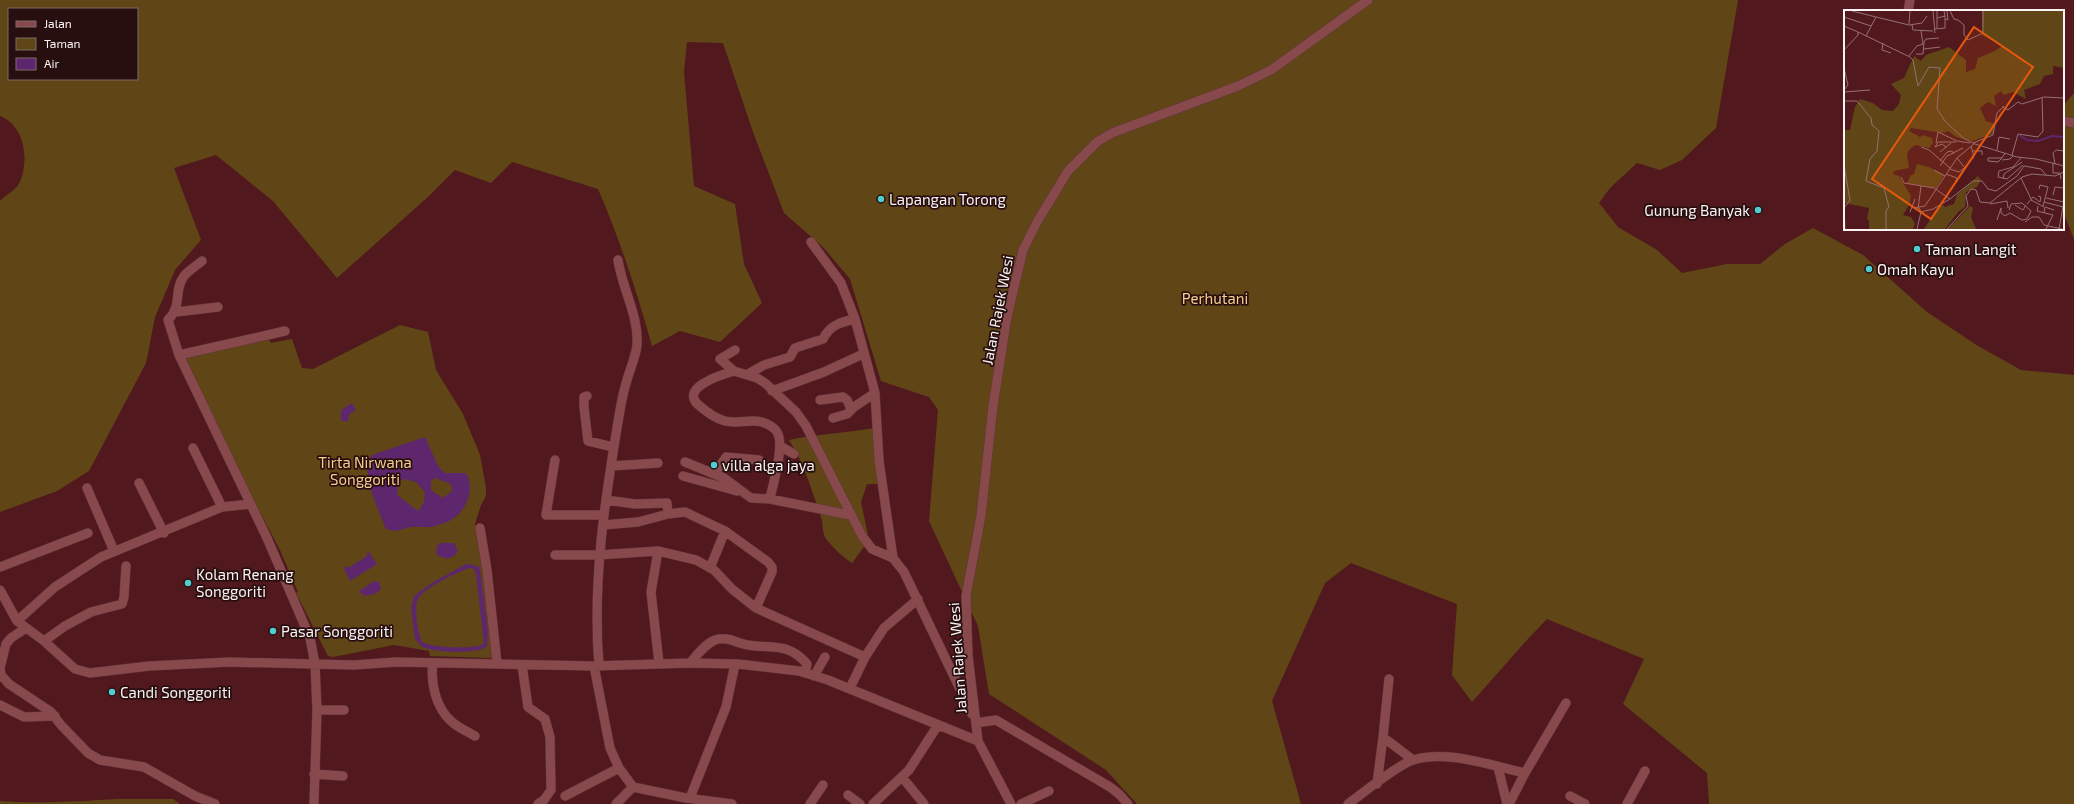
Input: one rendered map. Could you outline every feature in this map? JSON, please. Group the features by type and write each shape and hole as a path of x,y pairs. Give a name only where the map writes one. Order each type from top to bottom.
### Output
{"street":[{"name":"Jalan Rajek Wesi","path":"978,741 968,655 966,596 980,516 993,406 1006,317 1023,250 1037,222 1068,171 1096,142 1112,133 1238,86 1271,70 1368,0"},
{"path":"1908,10 1910,0"},
{"path":"2064,121 2074,123"},
{"path":"811,242 841,283 855,319 863,354 875,393 879,461 892,558"},
{"path":"618,260 621,278 630,302 637,346 624,388 613,447 598,555 596,666 610,748 619,768 633,787 732,804"},
{"path":"176,312 179,286 184,276 202,261"},
{"path":"218,307 176,312 168,320 179,355 251,504 310,638 318,710 314,774 314,804"},
{"path":"748,374 764,365 790,357 795,348 823,339 827,330 833,326 855,319"},
{"path":"179,355 285,331"},
{"path":"735,350 720,359 734,370 748,374 765,383 796,412 806,426 862,536 872,549 892,558 904,572 975,721 996,720 1110,787 1128,804"},
{"path":"772,390 824,372 863,354"},
{"path":"734,370 698,387 693,396 695,402 725,421 761,422 772,426 777,431 780,446 770,499"},
{"path":"833,418 847,414 865,398 875,393"},
{"path":"587,396 584,397 584,407 588,441 613,447"},
{"path":"820,400 843,397 847,400 851,409"},
{"path":"780,446 794,454"},
{"path":"193,448 222,507"},
{"path":"715,473 726,457 759,460"},
{"path":"555,460 546,515 604,515"},
{"path":"685,462 715,473 729,481 742,493"},
{"path":"611,466 658,463"},
{"path":"683,476 716,486 724,486 751,498 770,499 850,515"},
{"path":"139,483 164,533"},
{"path":"87,488 114,551"},
{"path":"606,500 635,504 667,503 668,514"},
{"path":"17,621 55,587 114,551 164,533 222,507 251,504"},
{"path":"602,525 638,522 668,514 685,512 725,531 768,562 772,567 772,572 756,608"},
{"path":"480,528 487,570 497,663"},
{"path":"710,568 725,531"},
{"path":"0,567 88,533"},
{"path":"658,551 651,592 659,664"},
{"path":"555,555 598,555 658,551 696,560 710,568 732,589 756,608 865,657"},
{"path":"44,641 65,626 91,612 122,604 124,597 126,566"},
{"path":"0,590 17,621 44,641 70,666 80,672 90,673 149,666 230,662 354,665 388,662 596,666 690,663 735,664 805,673 850,688 978,741 1008,803"},
{"path":"850,688 865,657 884,628 918,599"},
{"path":"26,628 11,638 6,644 0,668 0,675 9,684 51,712 88,753 100,760 144,767 188,792 215,804"},
{"path":"690,663 706,646 715,640 730,639 746,645 769,645 795,653 806,664 805,673"},
{"path":"814,676 825,657"},
{"path":"433,663 431,673 435,693 443,710 452,722 475,736"},
{"path":"690,798 726,708 735,664"},
{"path":"522,665 528,707 545,719 550,737 551,790 544,800 538,804"},
{"path":"1377,784 1390,679"},
{"path":"1508,804 1566,703"},
{"path":"0,705 24,717 54,716"},
{"path":"318,710 344,710"},
{"path":"873,804 909,770 938,725"},
{"path":"1383,737 1413,760"},
{"path":"1348,804 1413,760 1450,757 1525,773"},
{"path":"1498,767 1508,804"},
{"path":"565,796 619,768"},
{"path":"1629,802 1645,771"},
{"path":"314,774 343,776"},
{"path":"902,777 924,804"},
{"path":"810,804 823,785"},
{"path":"616,804 633,787"},
{"path":"1021,804 1048,790"},
{"path":"848,795 860,804"},
{"path":"1570,796 1585,804"}],"green space":[{"name":"Perhutani","path":"0,0 1738,0 1716,128 1682,160 1660,170 1637,163 1610,188 1599,203 1618,227 1657,250 1682,273 1727,264 1760,264 1785,244 1813,228 1863,255 1927,312 1978,346 2021,370 2074,375 2074,804 1709,804 1707,773 1623,704 1644,659 1547,619 1472,702 1452,675 1457,604 1351,563 1325,583 1272,701 1301,804 1137,804 1106,770 989,694 978,626 929,521 938,410 929,397 881,381 850,279 823,247 784,213 753,132 723,43 687,42 684,72 694,186 735,204 744,264 762,303 720,342 680,331 652,346 628,266 598,189 512,162 491,183 455,170 429,196 337,278 273,201 216,155 174,168 201,240 175,270 155,317 146,363 89,471 57,491 0,512 0,201 19,184 24,165 23,145 20,136 15,127 0,116"},
{"path":"2074,93 2074,239 2064,214 2064,105"},
{"name":"Tirta Nirwana Songgoriti","path":"400,325 428,332 436,370 463,414 480,455 486,496 481,505 475,524 477,529 494,656 491,658 430,656 429,651 394,645 333,657 328,656 296,593 298,592 280,550 252,497 186,359 187,356 269,340 271,343 292,339 302,368 313,369"},
{"path":"874,428 879,484 867,484 861,502 869,540 852,563 836,550 825,537 822,520 807,477 789,440"},
{"path":"118,799 173,799 180,804 0,804 0,801 43,802"}],"water":[{"path":"352,403 356,410 349,414 348,421 341,421 341,410"},
{"path":"425,437 438,466 445,473 466,473 470,483 468,499 458,515 449,521 429,527 412,527 396,531 386,529 375,502 369,481 368,470 372,455","holes":["435,478 451,484 452,491 443,498 431,490 431,481","404,479 416,482 425,492 424,502 418,511 397,495 399,481"]},
{"path":"440,543 454,543 458,551 451,558 439,556 436,553 437,546"},
{"path":"369,552 377,564 350,581 344,568 346,566 348,568 367,556 366,554"},
{"path":"466,564 478,566 480,570 488,632 487,646 475,651 466,652 436,650 422,647 415,639 411,608 414,596 430,584","holes":["470,568 474,569 476,574 484,643 473,647 444,647 422,642 416,613 416,606 419,597 429,588 451,576"]},
{"path":"374,581 379,582 381,589 375,594 364,596 359,591"}],"place":[{"name":"Lapangan Torong","path":"881,199"},
{"name":"Gunung Banyak","path":"1758,210"},
{"name":"Taman Langit","path":"1917,249"},
{"name":"Omah Kayu","path":"1869,269"},
{"name":"villa alga jaya","path":"714,465"},
{"name":"Kolam Renang Songgoriti","path":"188,583"},
{"name":"Pasar Songgoriti","path":"273,631"},
{"name":"Candi Songgoriti","path":"112,692"}]}
